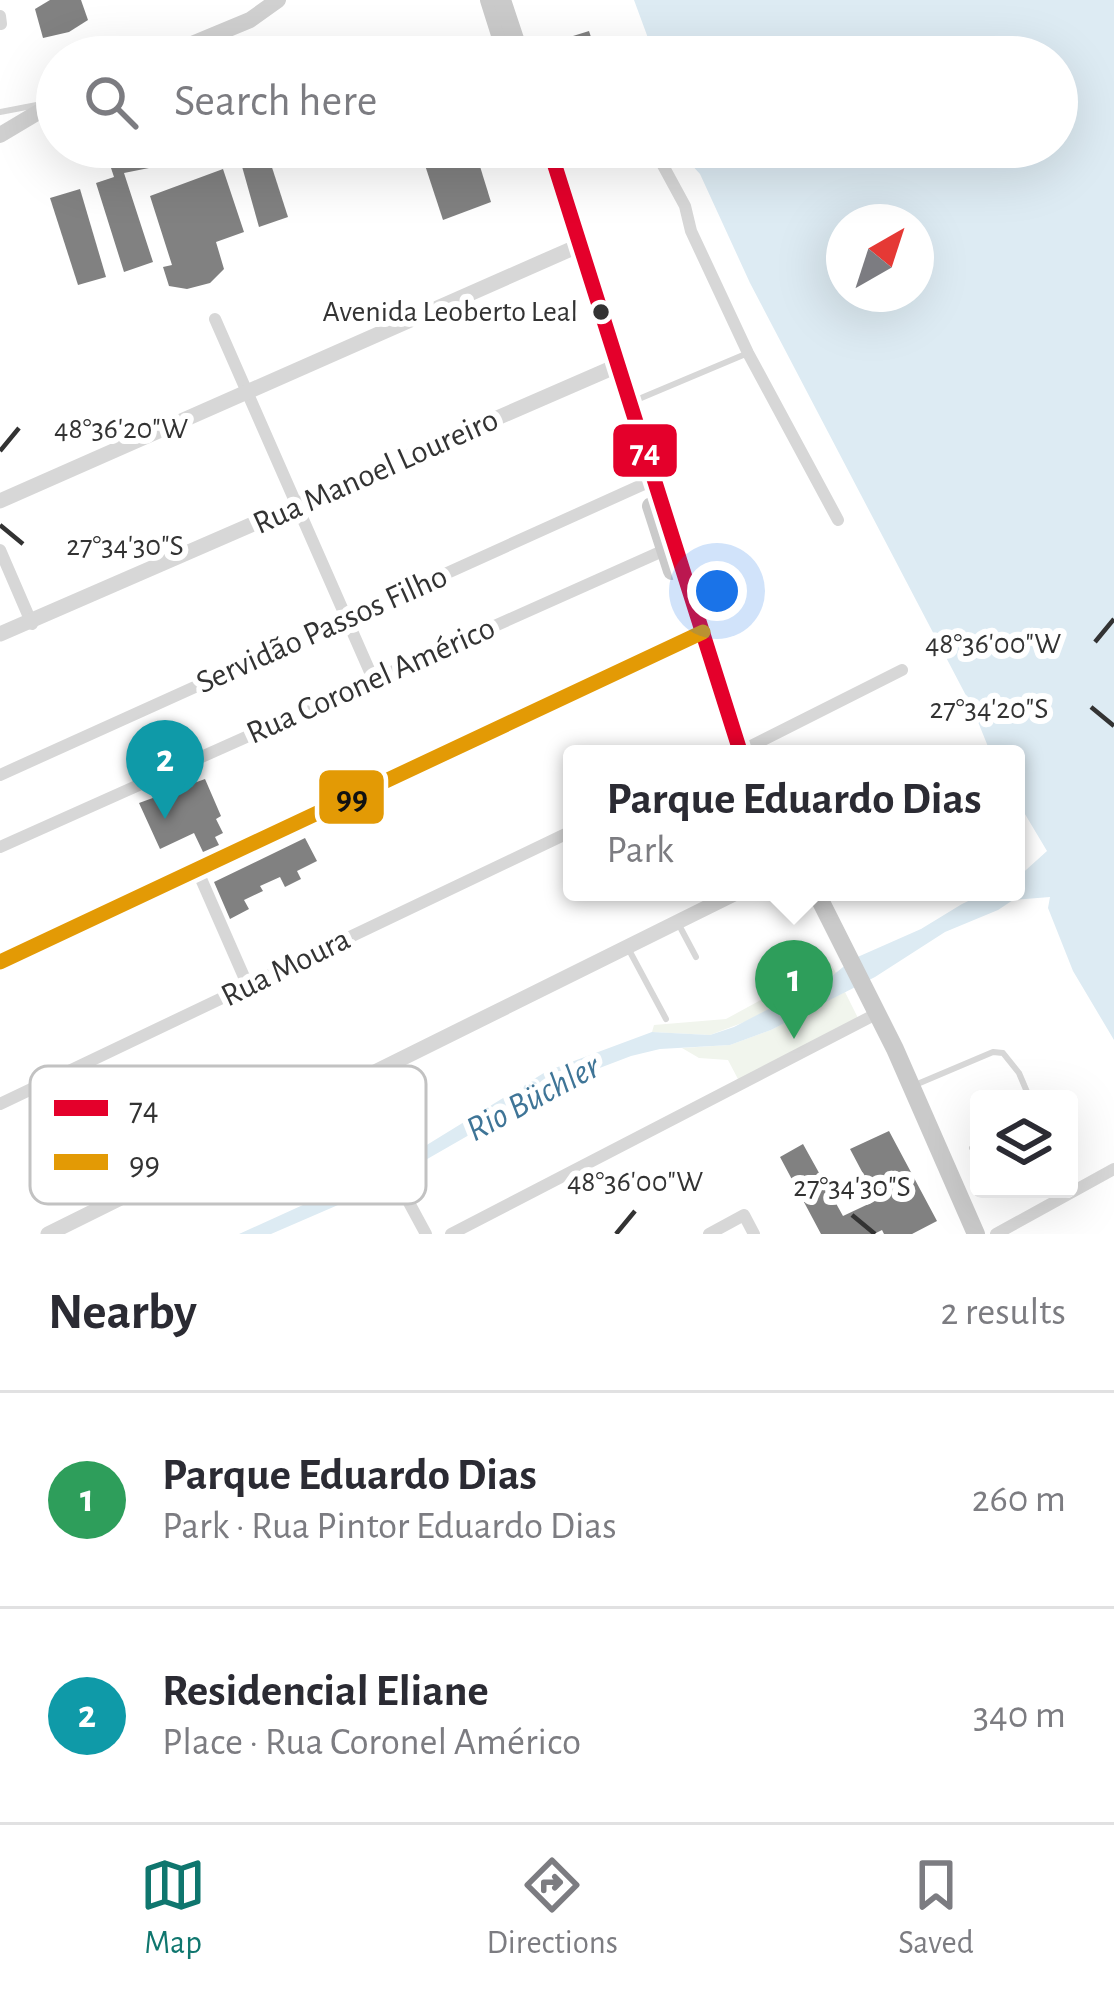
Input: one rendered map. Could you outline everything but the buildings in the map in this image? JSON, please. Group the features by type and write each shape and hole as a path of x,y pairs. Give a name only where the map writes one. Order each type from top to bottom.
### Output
{"main road":[{"path":"212,36 250,20 278,0"},
{"path":"489,0 500,36"},
{"path":"502,0 514,36"},
{"path":"0,136 36,114"},
{"path":"543,168 613,367 631,402 733,745"},
{"path":"555,168 644,484 671,547"},
{"path":"821,901 828,935 842,947 878,1012 976,1234"},
{"path":"952,1184 959,1234"}],"street":[{"path":"664,168 748,353 838,520"},
{"path":"0,501 569,250"},
{"path":"215,319 374,681"},
{"name":"Rua Manoel Loureiro","path":"0,634 32,624 613,367"},
{"name":"Servidão Passos Filho","path":"1,773 644,484"},
{"name":"Rua Coronel Américo","path":"0,847 671,547"},
{"path":"0,550 32,624"},
{"path":"0,962 698,634"},
{"path":"752,745 902,670"},
{"name":"Rua Moura","path":"80,1066 563,835"},
{"path":"198,872 248,986"},
{"path":"388,1066 721,901"},
{"path":"451,1234 878,1012"},
{"name":"Rua Moura","path":"0,1104 30,1090"},
{"path":"996,1234 1114,1169"},
{"path":"47,1234 108,1204"},
{"path":"410,1204 426,1234"},
{"path":"710,1234 744,1215 754,1234"}],"lane":[{"path":"0,112 36,105"},
{"path":"631,402 748,353"},
{"path":"678,922 696,958"},
{"path":"627,947 666,1019"},
{"path":"912,1086 992,1052 1003,1053 1026,1090"}],"shaded area":[{"path":"830,962 836,973 832,976 755,1018 710,1035 652,1032 654,1025 726,1019"},
{"path":"845,992 858,1018 739,1081 728,1060 699,1058 682,1048 730,1045"}],"water":[{"path":"634,0 1114,0 1114,1040 1073,971 1048,908 1050,897 1025,899 1025,871 1047,851 1025,814 1025,745 987,745 972,707 694,168 1078,168 1078,36 647,36"},
{"name":"Rio Büchler","path":"968,901 1012,901 945,932 875,977 771,1030 730,1045 660,1049 631,1056 597,1069 426,1160 426,1145 547,1071 652,1032 710,1035 734,1027 832,976 853,959 921,929"},
{"path":"305,1204 340,1204 271,1234 239,1234"}],"transit line":[{"name":"74","path":"556,168 738,745"},
{"name":"99","path":"0,962 703,632"}],"place":[{"name":"Avenida Leoberto Leal","path":"601,312"},
{"name":"Residencial Eliane","path":"165,819"},
{"name":"Parque Eduardo Dias","path":"794,1039"}]}
